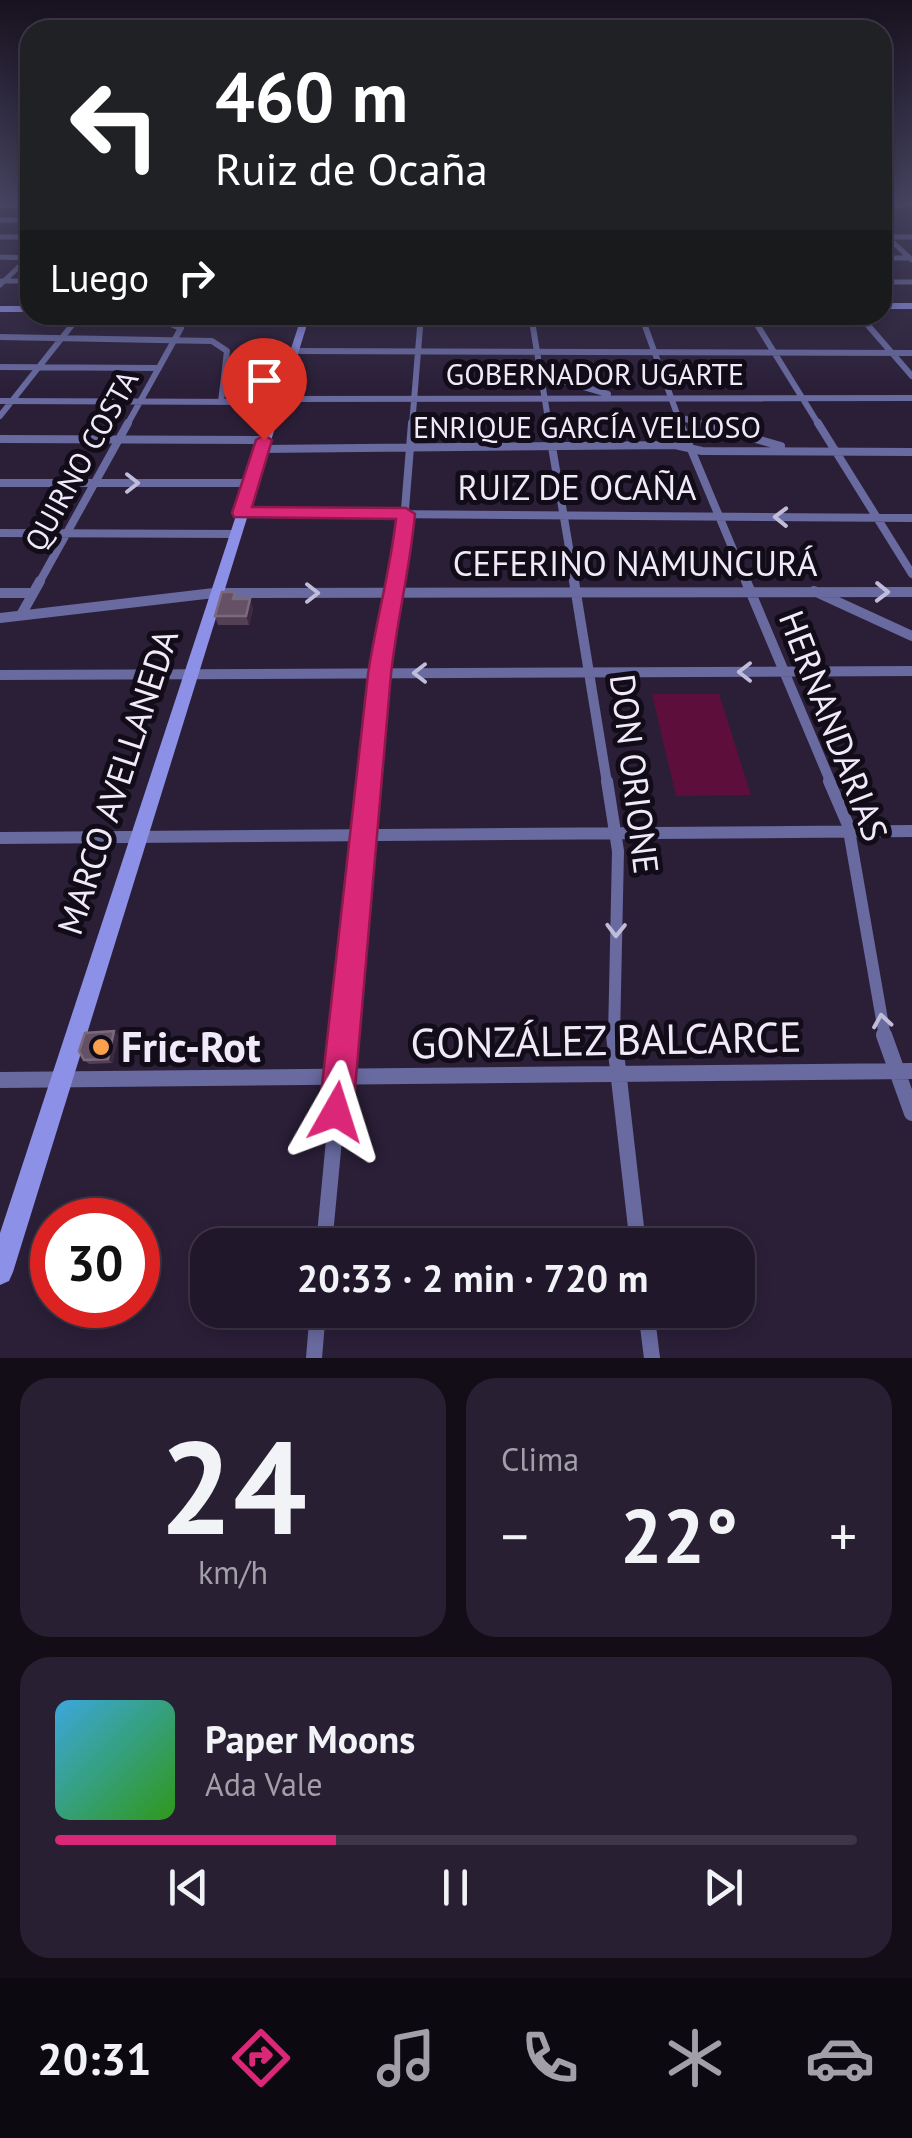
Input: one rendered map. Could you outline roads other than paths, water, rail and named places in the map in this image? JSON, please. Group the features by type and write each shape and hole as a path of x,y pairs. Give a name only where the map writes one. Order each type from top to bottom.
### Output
{"street":[{"path":"0,416 72,325"},
{"name":"QUIRNO COSTA","path":"21,615 182,328 174,325"},
{"name":"MARCO AVELLANEDA","path":"0,1272 188,674 303,325"},
{"path":"326,1228 379,674 406,514 420,325"},
{"name":"DON ORIONE","path":"533,325 615,836 616,1076 636,1228"},
{"name":"HERNANDARIAS","path":"645,325 690,448 850,831 885,1040 904,1071 912,1113"},
{"path":"757,325 912,574"},
{"path":"868,325 912,376"},
{"path":"0,337 209,340 227,348 221,402"},
{"path":"294,352 912,353"},
{"path":"0,368 160,368"},
{"path":"542,376 613,397"},
{"name":"GOBERNADOR UGARTE","path":"0,401 221,402 416,396 912,398"},
{"path":"682,418 795,451"},
{"name":"ENRIQUE GARCÍA VELLOSO","path":"0,440 410,450 552,446 912,452"},
{"path":"0,484 250,483"},
{"name":"RUIZ DE OCAÑA","path":"241,513 912,518"},
{"path":"0,534 234,534"},
{"path":"814,591 912,636"},
{"name":"CEFERINO NAMUNCURÁ","path":"0,618 214,593 912,592"},
{"path":"0,593 33,593"},
{"path":"0,675 912,670"},
{"path":"0,838 912,831"},
{"name":"GONZÁLEZ BALCARCE","path":"0,1080 904,1071"},
{"path":"314,1358 316,1328"},
{"path":"648,1328 652,1358"}],"place":[{"name":"Fric-Rot","path":"101,1047"}]}
